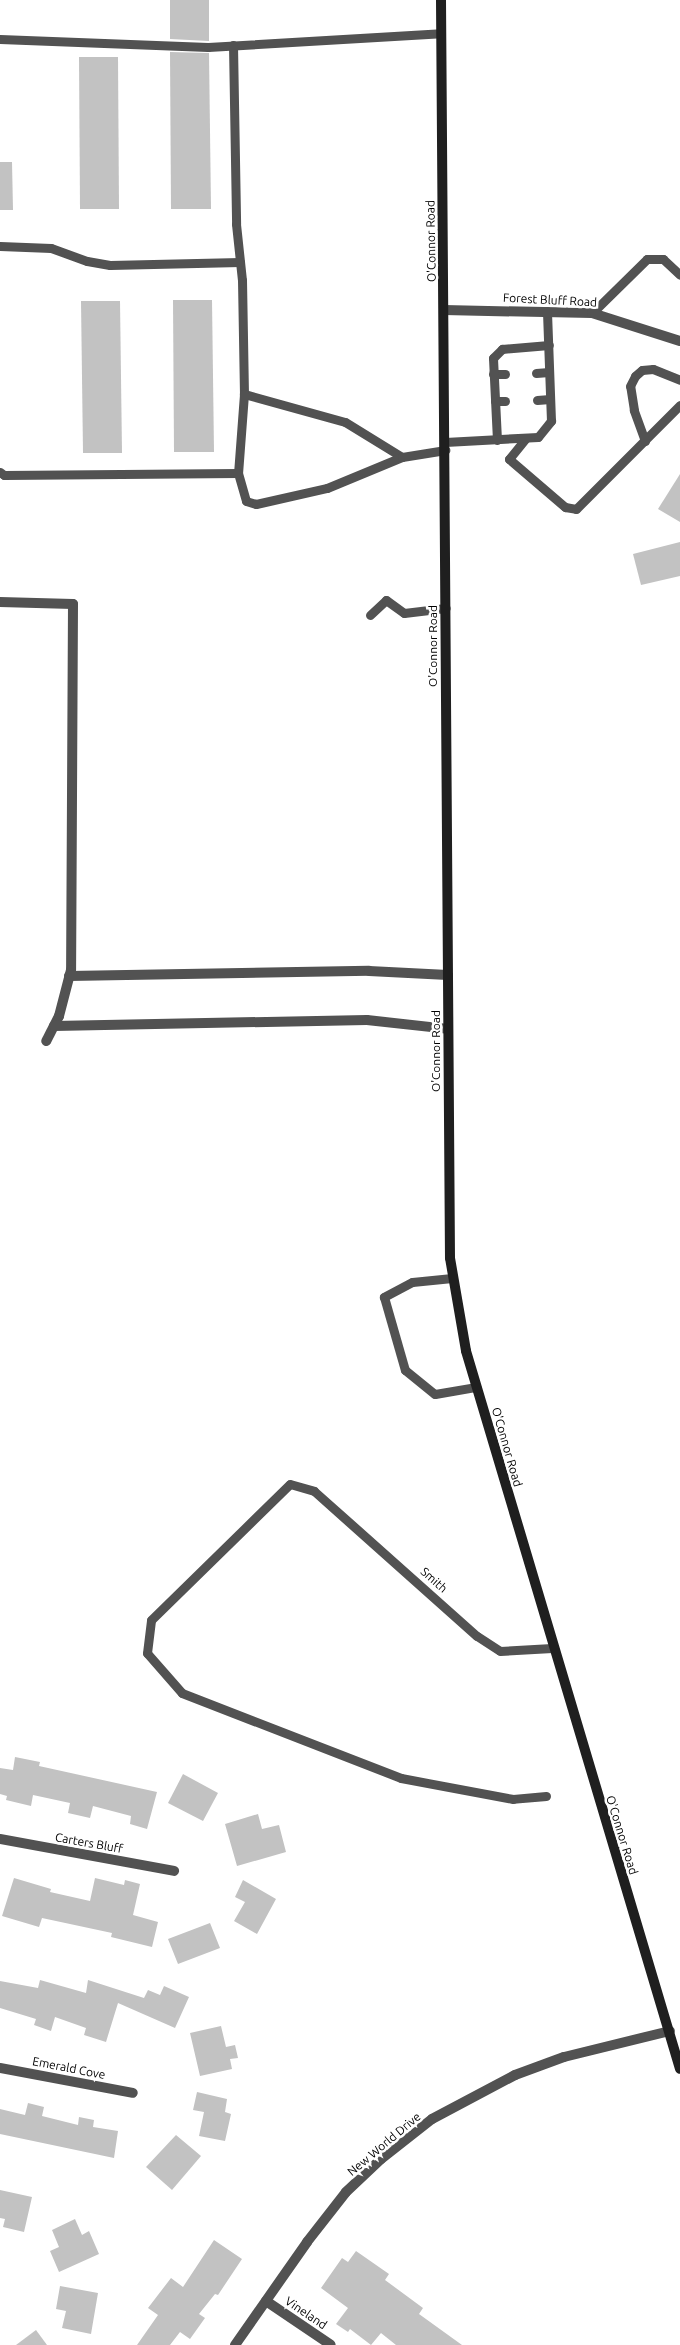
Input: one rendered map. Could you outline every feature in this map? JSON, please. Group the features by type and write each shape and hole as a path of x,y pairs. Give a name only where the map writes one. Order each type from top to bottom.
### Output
{"main road":[{"name":"O'Connor Road","path":"441,0 448,1029 452,1278 456,1306 476,1387 552,1648 680,2068"}],"street":[{"name":"Forest Bluff Road","path":"444,310 592,313 680,341"},
{"path":"0,602 73,604 72,903 69,976 54,1026 46,1042"},
{"path":"69,976 369,971 448,975"},
{"path":"54,1026 367,1020 448,1029"},
{"name":"Carters Bluff","path":"0,1839 174,1872"},
{"name":"New World Drive","path":"236,2345 307,2242 346,2192 381,2159 432,2119 515,2074 564,2057 670,2031"},
{"name":"Emerald Cove","path":"0,2068 133,2093"},
{"name":"Vineland","path":"266,2301 331,2345"}],"lane":[{"path":"0,38 208,47 441,33"},
{"path":"233,45 236,224 240,262 244,394 238,473 246,501 273,503 327,488 402,457 445,446 538,437 551,421 547,311"},
{"path":"0,246 51,248 87,261 110,265 240,262"},
{"path":"592,313 646,258 662,259 680,275"},
{"path":"497,440 493,358 502,349 548,345"},
{"path":"645,441 634,410 630,386 635,376 642,370 653,369 680,380"},
{"path":"536,373 549,372"},
{"path":"493,374 505,374"},
{"path":"244,394 345,422 402,457"},
{"path":"537,400 550,399"},
{"path":"495,401 505,401"},
{"path":"526,438 508,459 565,506 576,509 680,405"},
{"path":"0,472 4,475 238,473"},
{"path":"370,615 386,600 404,613 446,608"},
{"path":"452,1278 412,1282 384,1297 405,1370 435,1394 476,1387"},
{"name":"Smith","path":"546,1796 514,1799 400,1778 182,1693 146,1653 151,1620 290,1484 314,1490 477,1636 500,1651 552,1648"}],"building":[{"path":"170,0 209,0 209,41 170,39"},
{"path":"170,52 209,53 211,209 171,209"},
{"path":"79,57 118,57 119,209 80,209"},
{"path":"0,162 12,162 13,210 0,210"},
{"path":"173,300 212,300 214,452 174,452"},
{"path":"81,301 120,301 122,453 83,453"},
{"path":"680,474 680,522 658,509"},
{"path":"680,542 680,576 641,585 633,554"},
{"path":"15,1757 40,1762 39,1766 157,1792 147,1829 130,1824 131,1816 93,1806 90,1818 68,1813 70,1803 33,1795 31,1806 6,1800 7,1796 0,1794 0,1768 13,1770"},
{"path":"183,1774 218,1793 203,1821 168,1803"},
{"path":"258,1814 262,1829 279,1825 286,1852 237,1866 225,1824"},
{"path":"14,1878 51,1889 50,1892 90,1901 95,1878 124,1885 125,1880 140,1884 133,1915 158,1922 152,1947 111,1937 112,1933 42,1918 39,1927 2,1916"},
{"path":"243,1880 276,1899 257,1934 234,1921 245,1902 235,1897"},
{"path":"210,1923 220,1948 178,1964 168,1939"},
{"path":"40,1980 86,1993 88,1980 144,1998 148,1990 160,1995 164,1986 189,1997 175,2028 118,2003 106,2042 84,2035 86,2028 55,2017 51,2031 34,2025 36,2019 0,2008 0,1981 38,1988"},
{"path":"221,2026 226,2047 235,2045 238,2058 230,2059 232,2069 200,2076 190,2033"},
{"path":"197,2092 227,2099 225,2112 231,2114 225,2141 199,2136 204,2112 193,2110"},
{"path":"28,2103 44,2107 42,2116 78,2125 79,2117 94,2120 93,2127 118,2131 114,2158 0,2134 0,2109 25,2115"},
{"path":"176,2135 201,2156 172,2190 146,2167"},
{"path":"0,2190 32,2197 24,2232 3,2227 5,2219 0,2218"},
{"path":"75,2219 82,2235 89,2231 99,2254 59,2272 50,2251 59,2247 52,2230"},
{"path":"214,2240 242,2259 218,2295 215,2294 199,2314 205,2318 190,2339 180,2332 170,2345 137,2345 158,2315 148,2308 171,2278 183,2287"},
{"path":"356,2251 389,2274 385,2280 423,2308 419,2314 462,2345 396,2345 381,2333 371,2345 350,2329 348,2332 336,2324 348,2308 321,2288 342,2258 348,2262"},
{"path":"60,2286 98,2293 91,2334 62,2328 66,2311 56,2309"},
{"path":"36,2330 47,2345 16,2345"}]}
